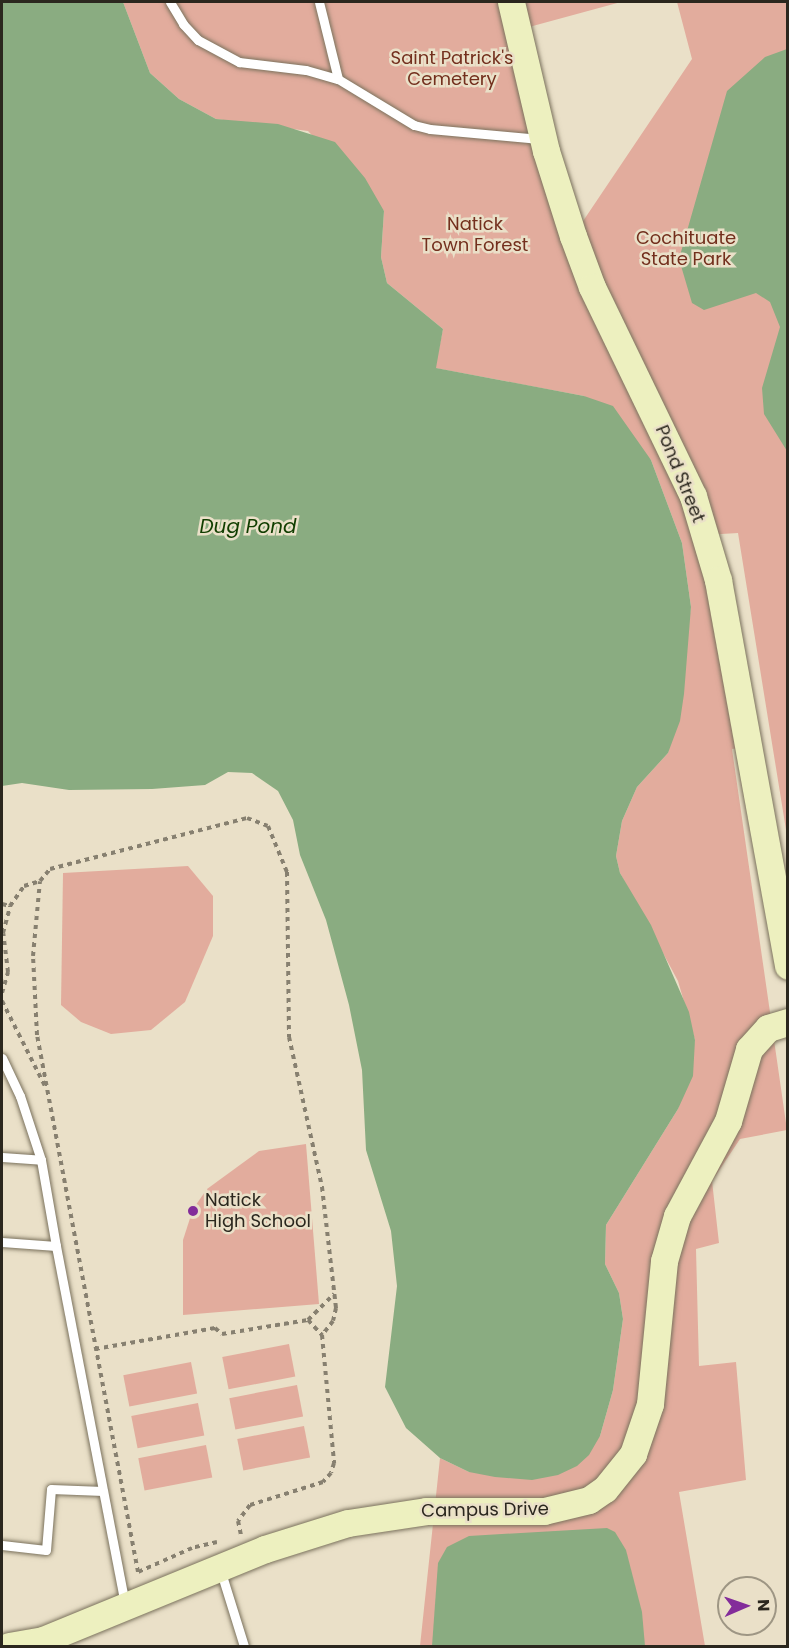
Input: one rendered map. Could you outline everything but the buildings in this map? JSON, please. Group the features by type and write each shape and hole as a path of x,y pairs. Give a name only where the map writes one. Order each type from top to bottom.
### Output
{"street":[{"name":"Pond Street","path":"511,2 543,140 592,287 675,456 705,535 729,630 788,966"},
{"name":"Campus Drive","path":"9,1647 44,1643 125,1605 239,1544 373,1517 426,1510 544,1511 589,1500 605,1489 633,1454 648,1413 655,1381 664,1261 677,1216 728,1121 749,1049 768,1028 788,1022"}],"lane":[{"path":"170,2 183,24 216,53 239,62 306,70 338,79 414,125 543,140"},
{"path":"319,2 338,79"},
{"path":"2,1058 20,1096 41,1160 125,1605"},
{"path":"2,1157 41,1160"},
{"path":"2,1242 56,1246"},
{"path":"2,1545 46,1550 51,1489 103,1491"},
{"path":"220,1554 244,1647"}],"path":[{"path":"2,993 8,972 3,933 10,906 24,886 40,881 50,869 247,818 268,826 287,872 289,1036 322,1187 334,1294 333,1321 322,1335"},
{"path":"40,881 33,956 37,1035 138,1572 192,1548 220,1554"},
{"path":"2,904 10,906"},
{"path":"2,1001 48,1093"},
{"path":"95,1349 215,1328 222,1334 308,1320 334,1294"},
{"path":"239,1544 238,1521 250,1505 323,1482 331,1473 334,1463 322,1335 308,1320"}],"green space":[{"name":"Natick Town Forest","path":"123,2 621,2 518,30 573,236 692,59 677,2 787,2 787,836 738,533 705,535 750,747 732,749 787,1130 740,1139 712,1181 719,1243 696,1249 699,1366 736,1362 746,1480 679,1492 705,1646 420,1646 440,1458 469,1472 600,1436 613,1390 623,1319 619,1293 605,1264 606,1225 678,1109 695,1040 678,981 620,873 616,856 622,821 637,787 668,753 691,607 682,543 651,460 584,396 435,368 443,329 387,283 381,257 384,211 308,131 216,119 179,99 150,73"},
{"path":"188,866 213,896 213,936 185,1002 151,1030 111,1034 81,1022 61,1005 63,873"},
{"path":"306,1144 319,1304 183,1315 183,1240 193,1209 207,1189 259,1151"},
{"path":"289,1344 295,1376 229,1389 222,1357"},
{"path":"191,1362 197,1393 129,1407 123,1375"},
{"path":"297,1385 303,1416 235,1430 229,1398"},
{"path":"198,1403 204,1435 138,1448 131,1416"},
{"path":"304,1426 310,1457 243,1470 237,1439"},
{"path":"206,1445 212,1477 145,1491 138,1458"}],"water":[{"name":"Dug Pond","path":"2,2 123,2 150,73 179,99 216,119 278,124 335,142 365,178 384,211 381,257 387,283 443,329 436,368 584,396 613,406 651,460 682,543 691,607 684,694 680,721 668,753 637,787 622,821 616,856 620,873 651,925 689,1012 695,1040 693,1076 678,1109 606,1225 605,1264 619,1293 623,1319 613,1390 600,1436 589,1455 577,1466 558,1475 532,1480 495,1477 469,1472 440,1458 406,1428 385,1387 397,1286 391,1231 366,1150 362,1070 349,1005 326,920 300,855 293,820 278,791 252,773 228,772 205,785 152,789 69,790 22,783 2,786"},
{"path":"788,49 787,451 764,414 762,388 780,327 770,302 756,293 704,310 692,303 679,259 727,91 765,57"},
{"path":"607,1528 615,1532 626,1550 642,1612 645,1646 432,1646 438,1563 447,1547 469,1536"}],"place":[{"name":"Natick High School","path":"193,1211"}],"park label":[{"name":"Saint Patrick's Cemetery","path":"452,69"},
{"name":"Cochituate State Park","path":"686,249"}]}
